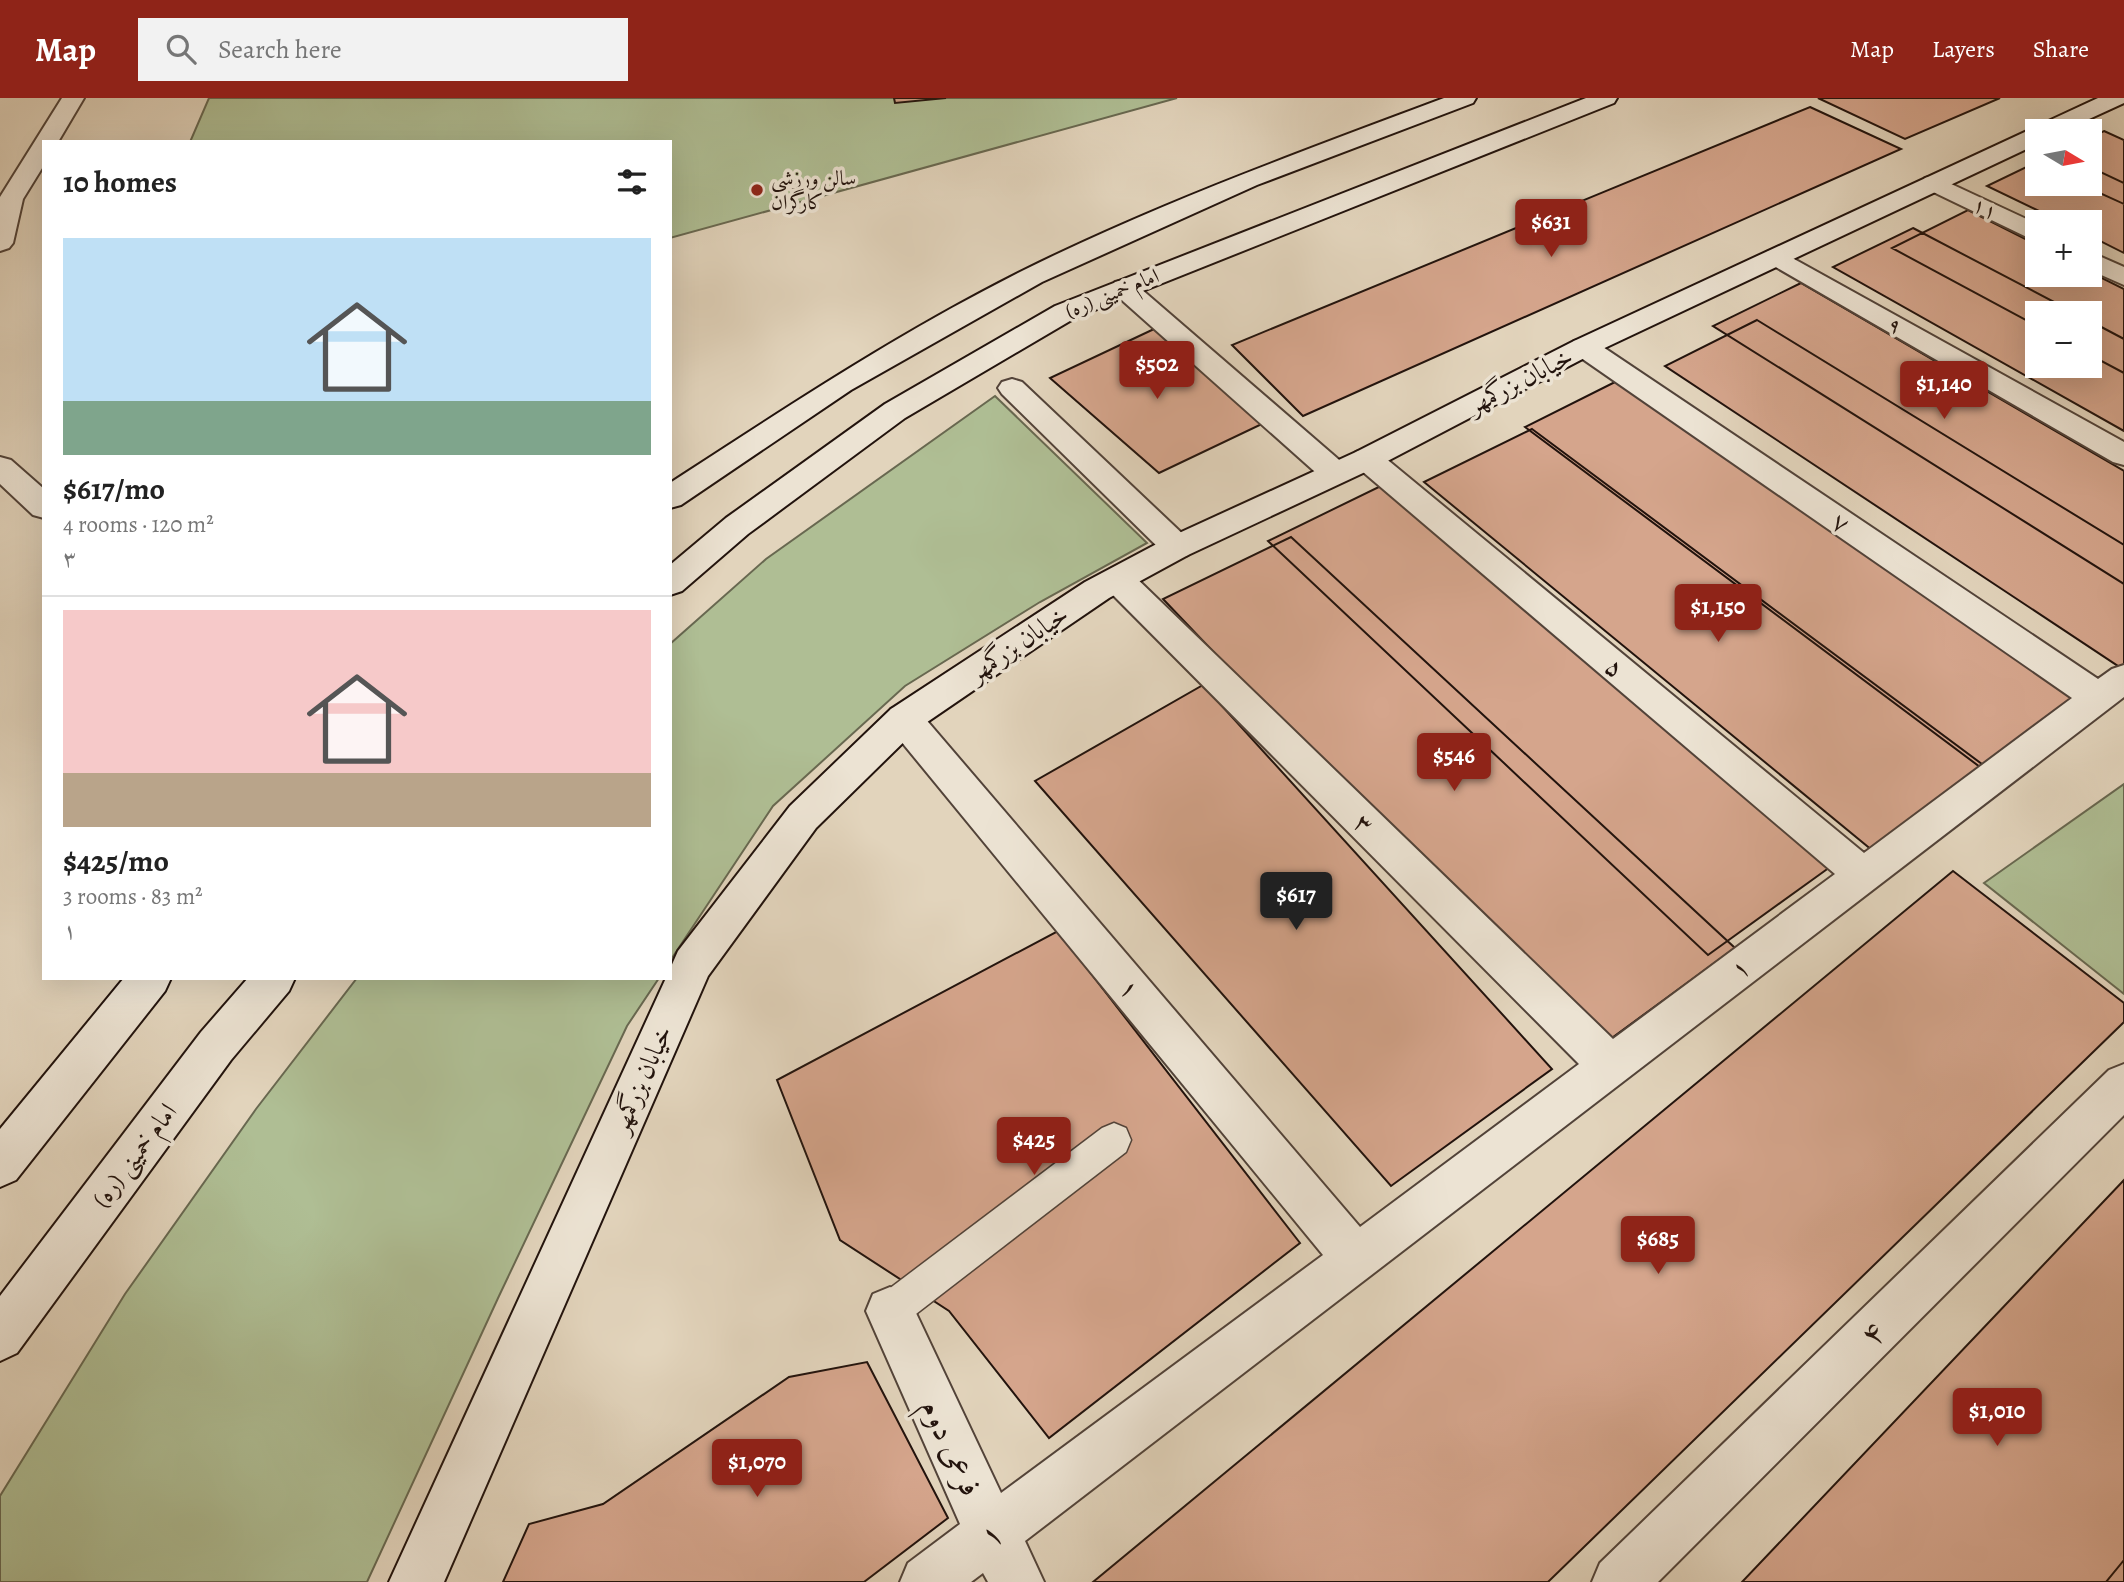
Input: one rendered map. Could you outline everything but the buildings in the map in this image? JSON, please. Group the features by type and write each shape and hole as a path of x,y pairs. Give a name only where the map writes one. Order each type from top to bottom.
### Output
{"street":[{"path":"47,140 73,98"},
{"name":"امام خمینی (ره)","path":"672,497 841,384 1033,276 1248,180 1465,98"},
{"name":"امام خمینی (ره)","path":"672,581 737,526 895,411 1065,312 1606,98"},
{"path":"2065,119 2096,101 2124,120"},
{"name":"خیابان بزرگمهر","path":"416,1582 693,964 803,817 904,719 1097,590 1177,547 1367,459 1584,347 2025,141"},
{"path":"0,243 10,199 42,149"},
{"name":"۱۱","path":"1934,183 2025,228"},
{"name":"۹","path":"1776,257 2124,455"},
{"path":"2102,266 2124,277"},
{"path":"1124,288 1334,472"},
{"name":"۷","path":"1584,347 2111,688"},
{"path":"1012,388 1177,547"},
{"name":"۵","path":"1367,459 1863,875"},
{"path":"0,466 42,475"},
{"path":"0,466 42,505"},
{"name":"۳","path":"1118,580 1610,1065"},
{"name":"۱","path":"927,1582 2111,688"},
{"name":"۱","path":"904,719 1356,1258"},
{"path":"0,1164 114,1019 148,980"},
{"name":"امام خمینی (ره)","path":"0,1336 216,1046 272,980"},
{"name":"۴","path":"1619,1582 2124,1085"},
{"name":"فرعی دوم","path":"890,1311 1017,1582"}],"lane":[{"path":"890,1311 1114,1140"}],"green space":[{"name":"سالن ورزشی کارگران","path":"209,98 1177,98 672,237 672,140 191,140"},
{"path":"995,396 1147,543 1040,602 905,686 773,806 672,958 672,642 766,559"},
{"path":"2124,784 2124,994 1984,883"},
{"path":"355,980 658,980 627,1026 367,1582 0,1582 0,1496 125,1294 256,1109"}],"place":[{"name":"سالن ورزشی کارگران","path":"757,190"}]}
